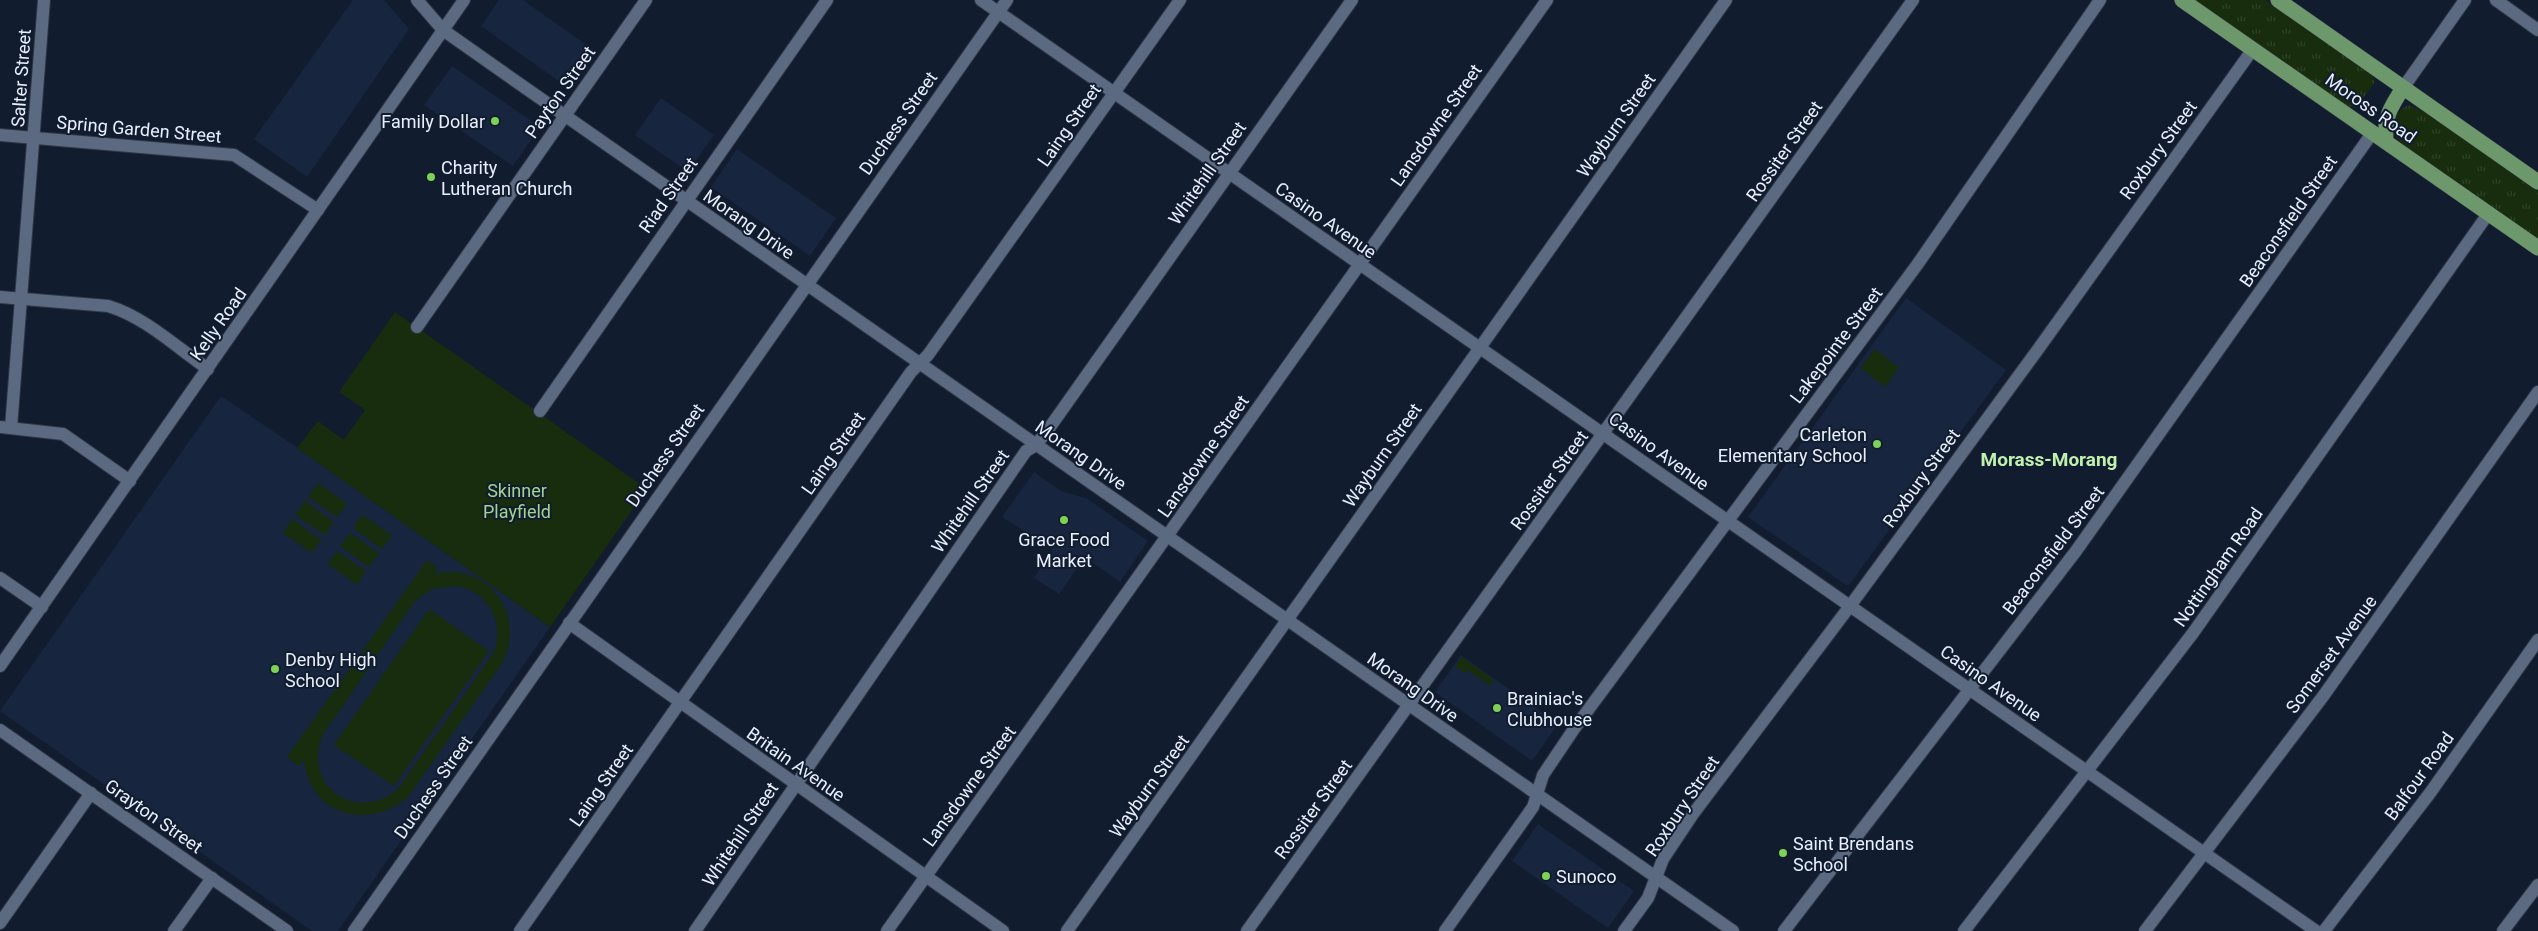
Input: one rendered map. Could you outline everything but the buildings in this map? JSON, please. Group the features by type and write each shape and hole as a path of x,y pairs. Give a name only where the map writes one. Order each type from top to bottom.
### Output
{"main road":[{"name":"Moross Road","path":"2182,0 2538,248"},
{"name":"Moross Road","path":"2278,0 2538,182"},
{"path":"2386,142 2385,125 2387,117 2403,88"}],"street":[{"name":"Salter Street","path":"5,428 21,299 44,0"},
{"name":"Morang Drive","path":"417,0 443,30 564,116 1733,931"},
{"name":"Kelly Road","path":"0,666 464,0"},
{"name":"Payton Street","path":"417,327 646,0"},
{"name":"Riad Street","path":"540,410 826,0"},
{"name":"Casino Avenue","path":"981,0 2316,931"},
{"name":"Duchess Street","path":"354,931 1007,0"},
{"name":"Laing Street","path":"520,931 911,372 928,355 1180,0"},
{"name":"Whitehill Street","path":"696,931 795,784 1026,451 1036,445 1352,0"},
{"name":"Lansdowne Street","path":"887,931 1547,0"},
{"name":"Wayburn Street","path":"1067,931 1726,0"},
{"name":"Rossiter Street","path":"1247,931 1913,0"},
{"name":"Lakepointe Street","path":"1445,931 1533,807 1543,775 1574,729 1917,265 2100,0"},
{"path":"2403,88 2464,0"},
{"path":"2496,0 2538,30"},
{"name":"Roxbury Street","path":"1624,931 1648,898 1663,859 1693,814 1850,606 2039,348 2253,49"},
{"name":"Beaconsfield Street","path":"1784,931 2082,543 2373,132"},
{"name":"Spring Garden Street","path":"0,135 234,155 246,161 318,210"},
{"name":"Nottingham Road","path":"1964,931 2193,633 2488,214"},
{"path":"0,297 108,306 121,310 136,317 208,369"},
{"name":"Somerset Avenue","path":"2144,931 2324,694 2538,392"},
{"path":"5,428 63,434 130,481"},
{"path":"0,578 42,607"},
{"name":"Britain Avenue","path":"569,623 1003,931"},
{"name":"Balfour Road","path":"2324,931 2430,793 2538,640"},
{"name":"Grayton Street","path":"0,730 287,931"},
{"path":"0,923 91,793"},
{"path":"174,931 212,878"},
{"path":"2503,931 2538,884"}],"shaded area":[{"path":"353,0 384,0 409,29 307,177 254,139"},
{"path":"499,0 523,0 594,50 567,87 481,26"},
{"path":"452,66 540,127 513,166 424,105"},
{"path":"661,98 714,135 688,172 635,135"},
{"path":"737,149 836,218 810,256 711,187"},
{"name":"Carleton Elementary School","path":"1906,298 2006,370 1849,585 1846,585 1748,517"},
{"name":"Denby High School","path":"221,396 317,461 550,627 338,931 312,931 0,711"},
{"path":"1034,472 1063,492 1086,498 1148,541 1120,582 1085,557 1059,594 1034,578 1052,549 1002,517"},
{"name":"Brainiac's Clubhouse","path":"1461,655 1558,724 1532,761 1435,692"},
{"path":"1538,824 1634,891 1608,928 1512,861"}],"green space":[{"path":"2194,0 2265,0 2371,74 2375,82 2356,108 2346,106"},
{"path":"2409,105 2427,113 2538,191 2538,239 2406,147 2391,133 2396,116"},
{"name":"Skinner Playfield","path":"395,312 647,489 550,627 297,448 318,421 344,440 365,410 339,392"},
{"path":"1875,349 1899,367 1885,387 1860,368"},
{"path":"318,483 347,504 337,517 308,497"},
{"path":"305,501 334,522 325,535 295,515"},
{"path":"362,515 392,535 382,549 353,528"},
{"path":"292,519 321,540 312,553 283,533"},
{"path":"350,533 379,553 369,567 340,546"},
{"path":"337,551 366,571 357,585 328,564"},
{"path":"427,560 438,568 434,574 454,572 471,576 486,584 498,597 506,612 510,629 508,647 501,665 408,797 393,807 376,813 360,815 344,812 329,805 317,794 309,779 304,760 299,766 287,757","holes":["455,586 466,589 484,600 491,609 497,629 494,652 398,789 382,799 366,803 351,801 338,795 327,784 320,771 318,754 322,736 414,602 431,589"]},
{"path":"429,609 489,651 394,786 334,745"},
{"path":"1462,657 1494,680 1490,686 1468,670 1465,673 1455,666"}],"place":[{"name":"Family Dollar","path":"495,121"},
{"name":"Charity Lutheran Church","path":"431,177"},
{"name":"Carleton Elementary School","path":"1877,444"},
{"name":"Grace Food Market","path":"1064,520"},
{"name":"Denby High School","path":"275,669"},
{"name":"Brainiac's Clubhouse","path":"1497,708"},
{"name":"Saint Brendans School","path":"1783,853"},
{"name":"Sunoco","path":"1546,876"}],"district":[{"name":"Morass-Morang","path":"2049,459"}]}
